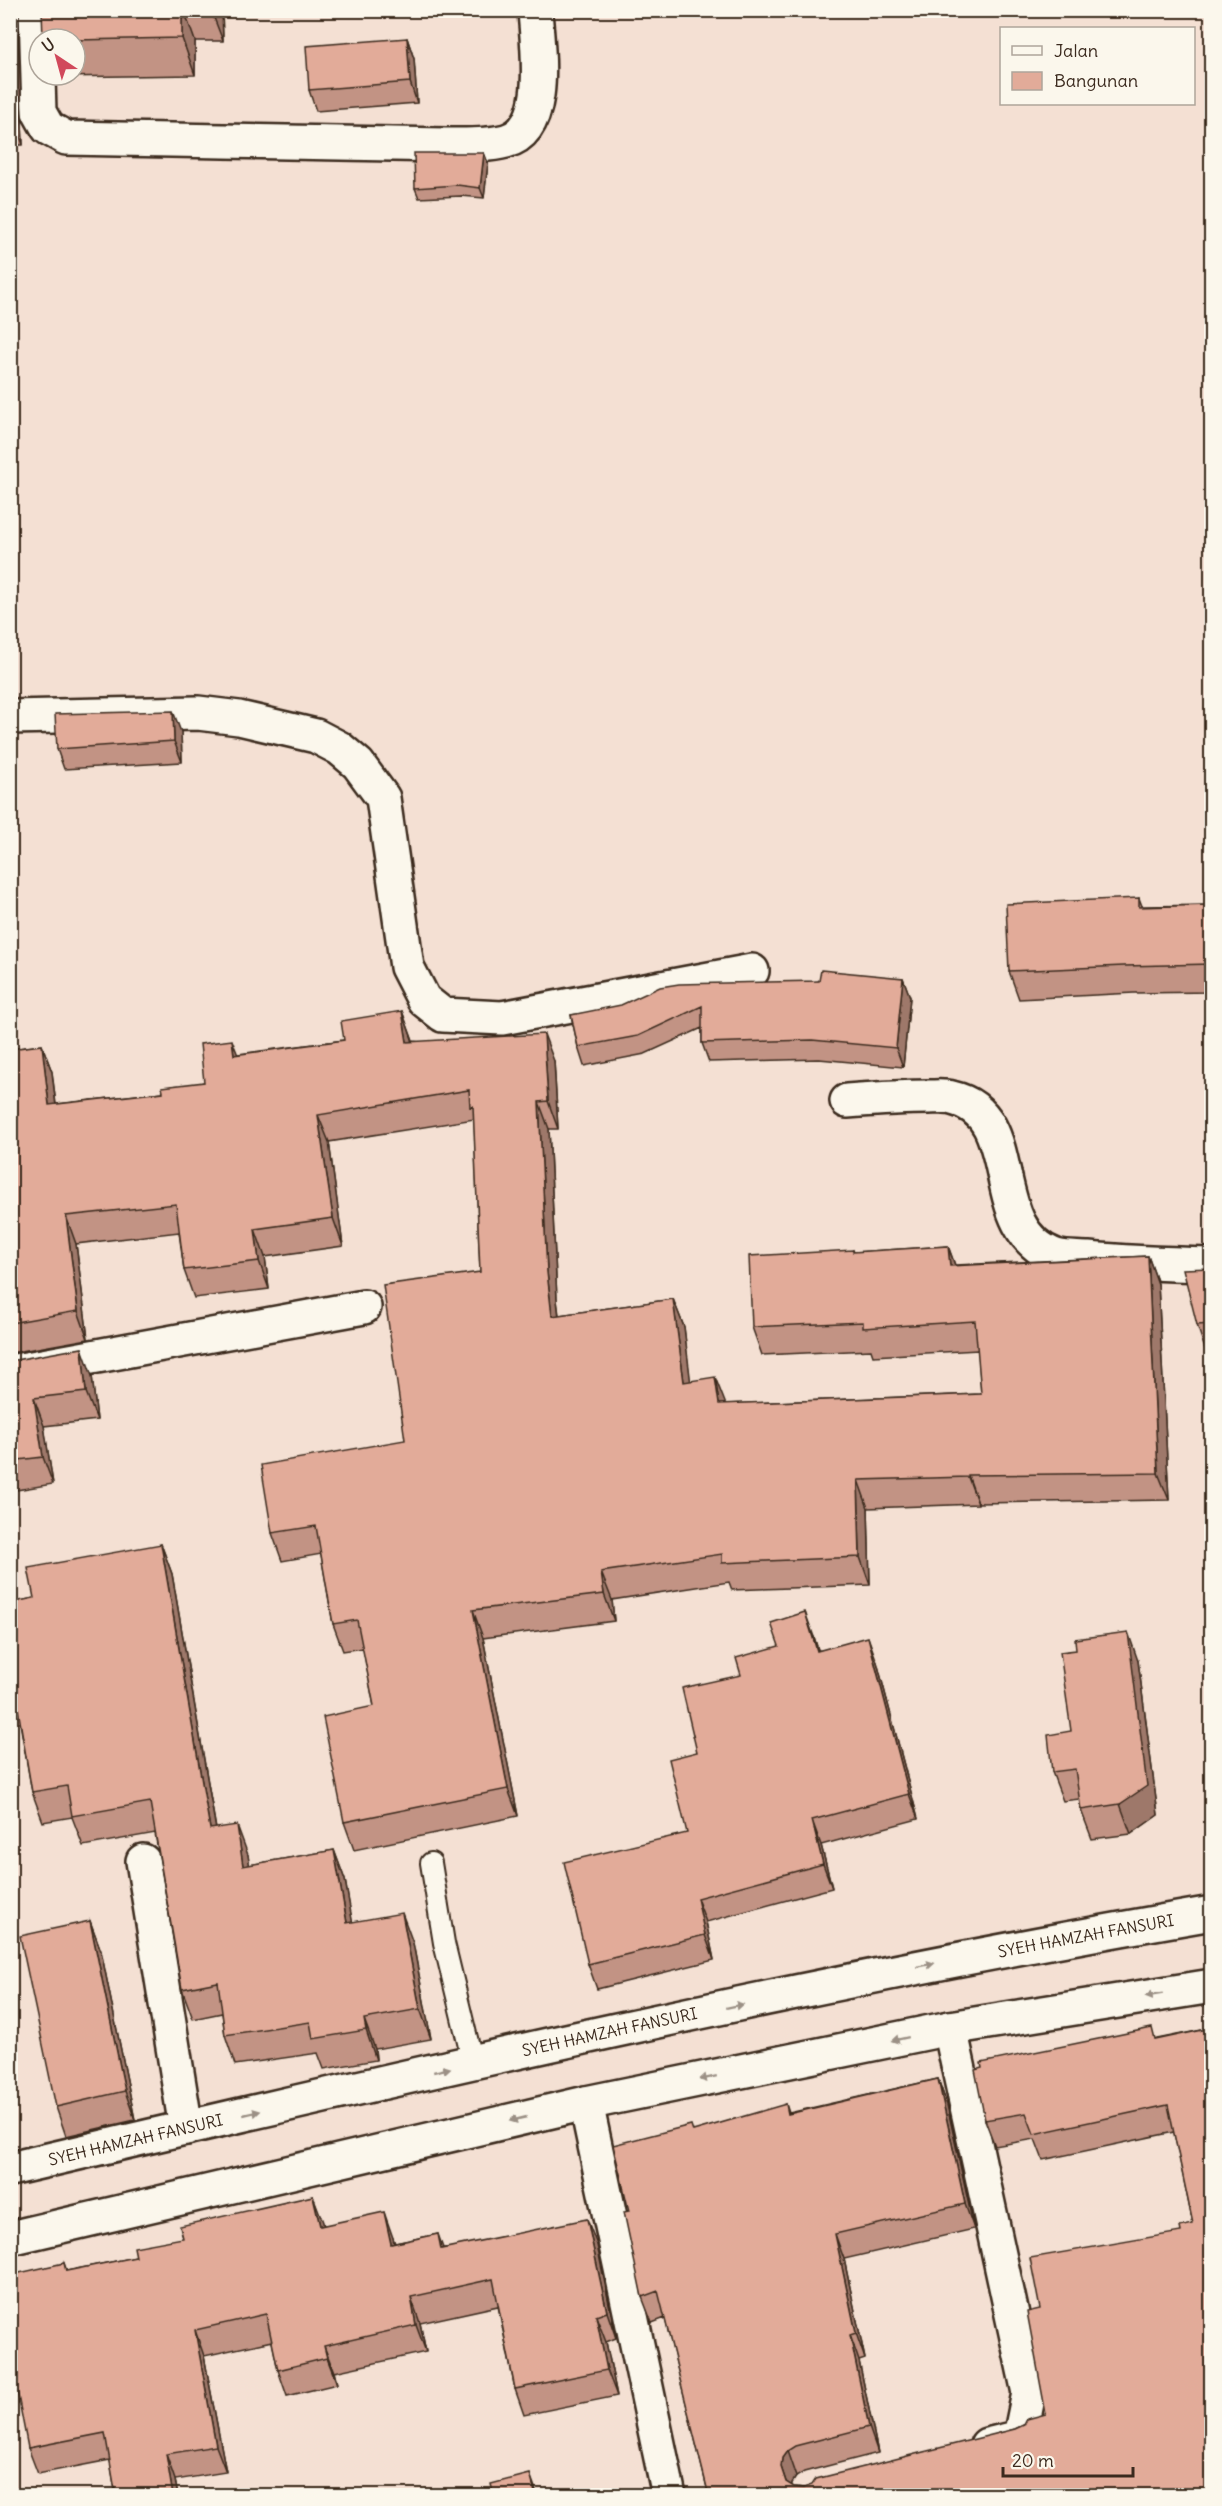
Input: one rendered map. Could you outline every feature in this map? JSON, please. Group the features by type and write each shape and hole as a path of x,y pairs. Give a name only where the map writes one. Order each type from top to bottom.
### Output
{"street":[{"path":"36,10 39,112 48,128 66,138 446,146 508,140 528,127 536,107 538,71 535,10"},
{"path":"10,717 198,713 239,718 316,736 339,748 358,764 383,798 407,967 424,1000 443,1015 502,1018 752,971"},
{"path":"847,1101 907,1097 952,1098 976,1108 998,1141 1000,1164 1021,1228 1037,1245 1057,1256 1131,1264 1212,1265"},
{"path":"10,1372 364,1306"},
{"path":"143,1861 186,2128"},
{"name":"SYEH HAMZAH FANSURI","path":"10,2169 473,2063 945,1961 1212,1913"},
{"path":"10,2238 586,2103 950,2028 1212,1986"},
{"path":"950,2028 1029,2393 1020,2437 953,2453"},
{"path":"586,2103 669,2496"}],"lane":[{"path":"431,1863 444,1942 473,2063"}],"building":[{"path":"11,10 16,124 10,124"},
{"path":"42,10 182,10 182,38 87,40 87,27 43,27"},
{"path":"407,38 410,82 309,90 306,46"},
{"path":"414,153 484,153 480,188 457,185 415,188"},
{"path":"173,711 174,741 57,749 55,714"},
{"path":"1139,898 1139,907 1212,905 1212,964 1009,971 1006,904"},
{"path":"821,970 903,978 896,1048 812,1040 702,1043 702,1006 638,1036 578,1047 571,1015 621,1005 660,987 679,984 819,981"},
{"path":"402,1011 407,1042 544,1034 548,1101 539,1102 547,1272 552,1316 673,1299 684,1382 715,1377 719,1404 981,1394 975,1321 863,1328 863,1322 752,1327 749,1256 948,1246 950,1266 1148,1256 1158,1473 968,1475 968,1477 858,1480 860,1557 722,1563 722,1554 601,1572 604,1594 473,1610 508,1789 344,1822 323,1717 374,1706 357,1620 333,1624 316,1526 272,1533 261,1465 405,1440 383,1285 480,1272 473,1106 470,1107 469,1090 318,1115 333,1218 255,1229 259,1261 184,1270 176,1204 66,1216 78,1311 10,1323 10,1049 42,1045 49,1105 163,1092 162,1087 204,1082 200,1044 232,1040 234,1055 344,1040 341,1021"},
{"path":"1212,1268 1212,1324 1197,1325 1183,1269"},
{"path":"82,1348 86,1392 34,1398 43,1457 10,1461 10,1361"},
{"path":"161,1544 210,1829 237,1825 243,1866 334,1850 347,1923 402,1913 420,2009 364,2019 366,2030 313,2039 310,2022 225,2035 218,1982 182,1989 150,1802 72,1816 67,1786 32,1792 15,1691 10,1692 10,1603 34,1598 28,1568"},
{"path":"805,1612 817,1651 868,1637 909,1794 812,1820 823,1864 697,1898 705,1935 588,1964 564,1862 687,1833 669,1759 697,1752 682,1688 741,1675 736,1658 779,1646 771,1623"},
{"path":"1128,1632 1147,1786 1120,1804 1081,1810 1075,1769 1052,1772 1048,1735 1071,1731 1060,1652 1076,1650 1075,1639"},
{"path":"90,1921 125,2091 56,2107 20,1936"},
{"path":"1152,2028 1155,2040 1212,2028 1212,2496 709,2496 658,2291 642,2297 624,2212 629,2211 613,2145 691,2125 693,2131 786,2104 788,2114 938,2079 965,2204 835,2234 856,2333 850,2335 869,2427 795,2446 787,2451 782,2458 781,2467 786,2482 794,2487 804,2488 812,2485 816,2479 1015,2429 1024,2425 1027,2419 1046,2414 1027,2312 1040,2309 1030,2258 1181,2232 1180,2227 1193,2224 1168,2105 1034,2134 1026,2113 985,2120 975,2070 982,2068 981,2063"},
{"path":"313,2196 320,2226 384,2212 391,2244 438,2234 441,2249 587,2219 607,2312 596,2316 607,2370 515,2389 493,2279 411,2297 416,2325 324,2346 327,2358 278,2370 266,2314 195,2330 216,2446 166,2454 173,2496 116,2496 105,2433 28,2448 10,2354 10,2275 64,2263 66,2271 136,2257 134,2247 183,2238 180,2226"},
{"path":"530,2474 536,2496 494,2496 491,2484"}]}
